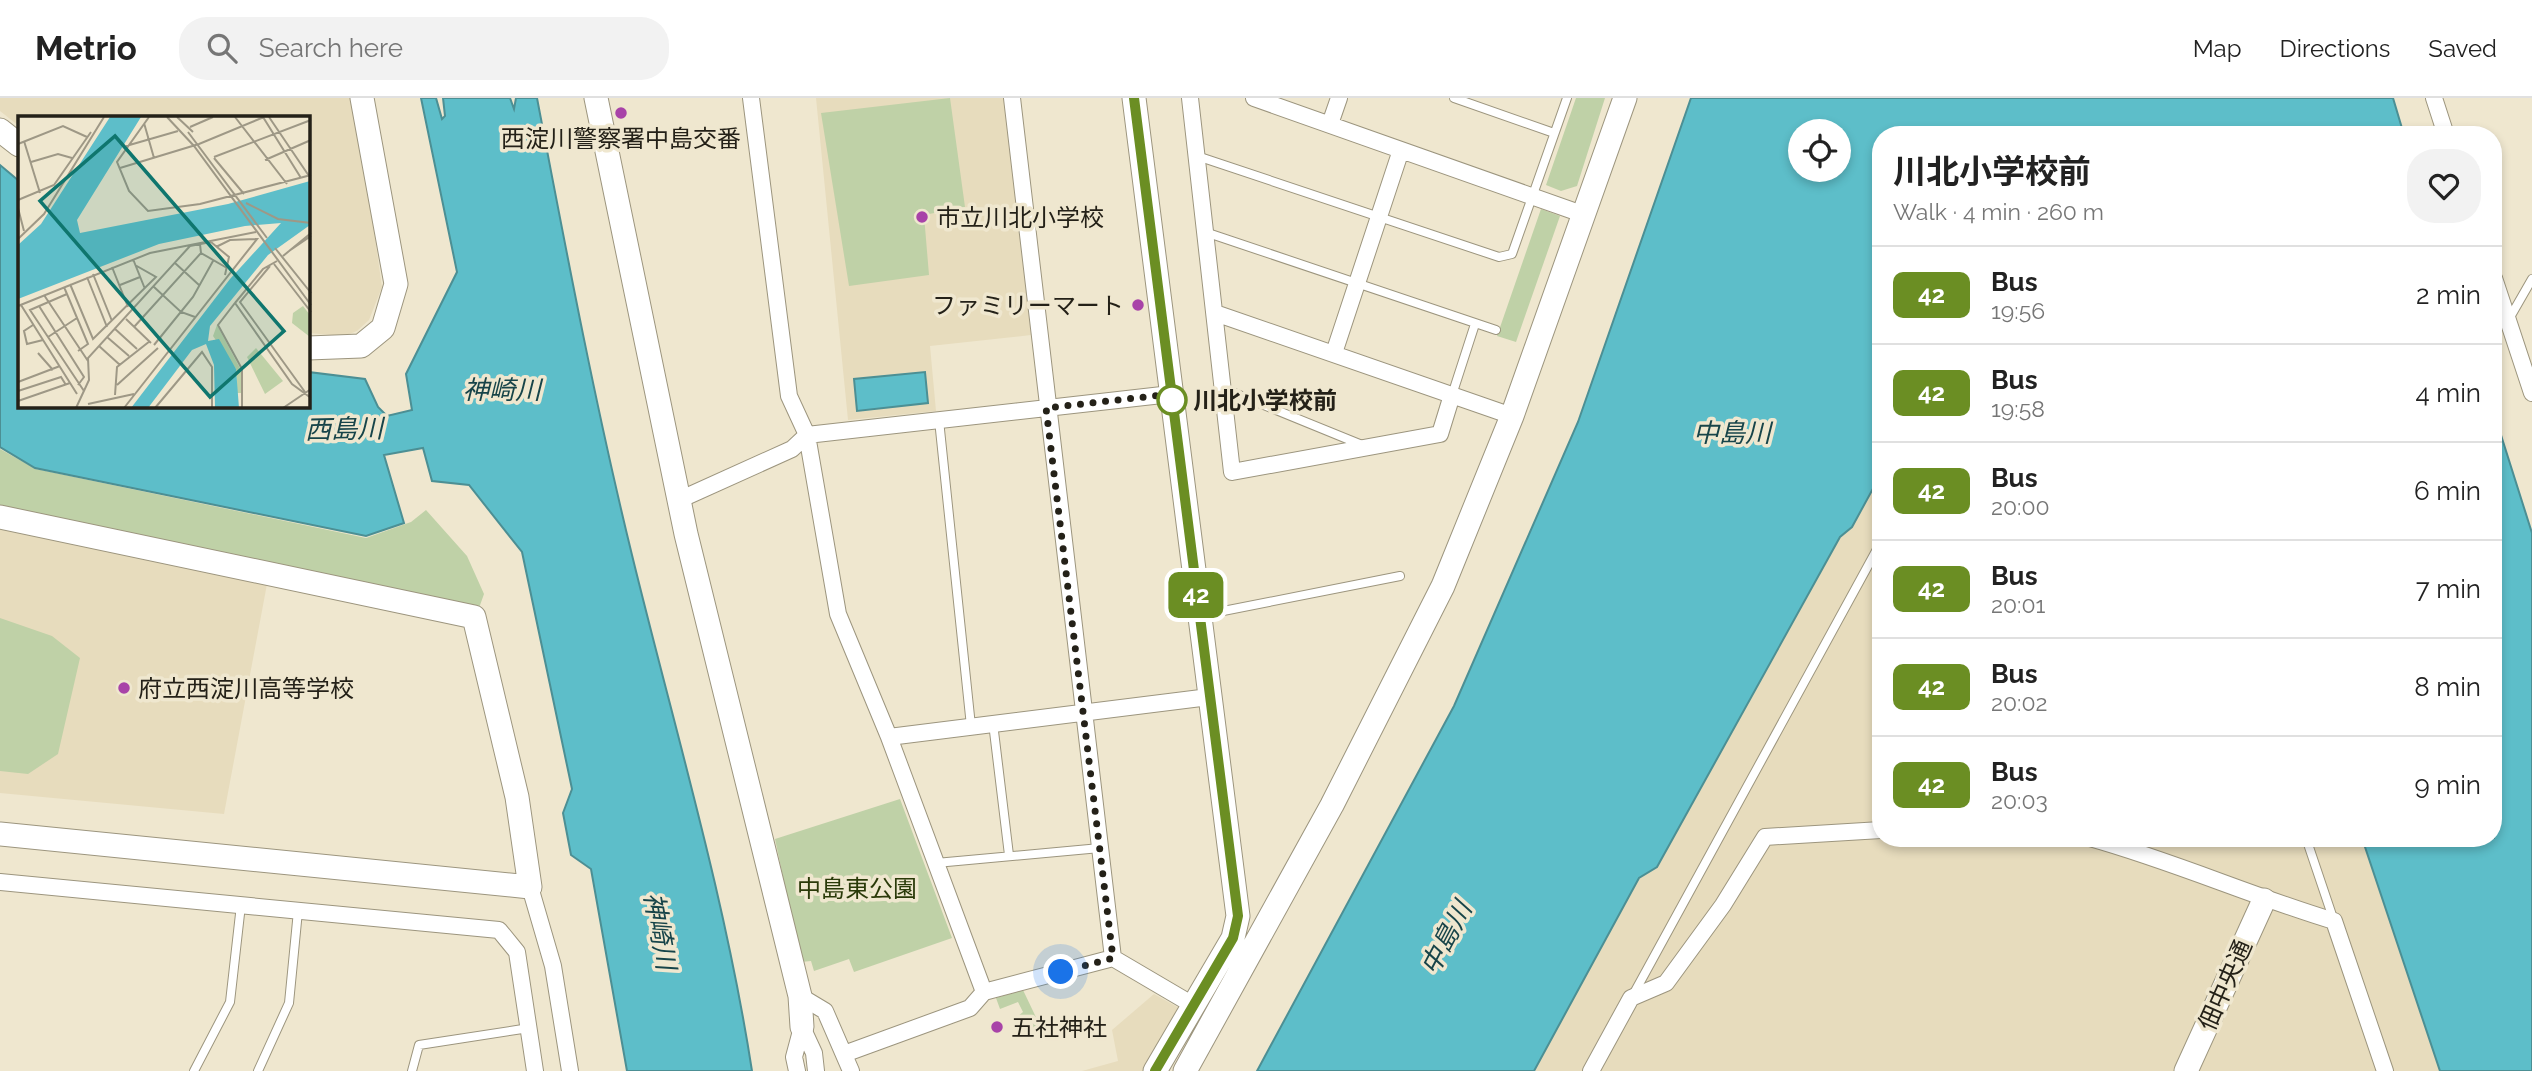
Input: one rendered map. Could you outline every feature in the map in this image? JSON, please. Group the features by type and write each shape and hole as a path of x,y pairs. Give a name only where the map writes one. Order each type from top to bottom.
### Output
{"street":[{"path":"310,348 360,346 383,328 396,284 362,98"},
{"path":"596,98 678,500 800,996 802,1027 794,1057 797,1071"},
{"path":"751,98 789,396 807,435 838,614 889,737 984,992"},
{"path":"1012,98 1046,408 1113,958"},
{"path":"1135,98 1238,916 1233,938 1155,1071"},
{"path":"1190,98 1232,472 1440,434 1452,395"},
{"path":"1254,98 1585,215"},
{"path":"1330,124 1339,98"},
{"path":"1185,1071 1394,687 1448,574 1512,416 1625,98"},
{"path":"2434,98 2443,126"},
{"path":"0,131 18,144"},
{"path":"1334,353 1401,150"},
{"path":"2502,302 2532,393"},
{"path":"1215,313 1512,416"},
{"path":"678,500 792,449 807,435 1171,394"},
{"path":"0,517 474,617 517,797 530,887 553,966 570,1071"},
{"path":"889,737 1209,697"},
{"path":"1591,1071 1631,998 1666,983 1723,905 1765,837 1872,831"},
{"path":"0,834 530,887"},
{"path":"2123,847 2148,854 2264,900 2334,921 2385,1071"},
{"path":"0,881 499,930 517,952 535,1071"},
{"name":"佃中央通","path":"2186,1071 2264,900"},
{"path":"844,1054 971,1008 984,992 1113,958 1193,1005"},
{"path":"800,996 825,1011 851,1071"},
{"path":"802,1027 814,1054 816,1071"}],"lane":[{"path":"1454,98 1554,133"},
{"path":"1196,156 1499,257 1512,254 1530,195 1567,98"},
{"path":"1205,232 1496,330"},
{"path":"2508,320 2532,279"},
{"path":"1452,395 1475,324"},
{"path":"1222,388 1368,447"},
{"path":"939,420 971,726"},
{"path":"1631,998 1872,558"},
{"path":"1199,616 1400,576"},
{"path":"993,723 1009,855"},
{"path":"2309,847 2334,921"},
{"path":"936,863 1100,848"},
{"path":"194,1071 230,1002 241,904"},
{"path":"258,1071 289,1003 298,911"},
{"path":"412,1071 419,1045 529,1028"}],"shaded area":[{"path":"0,98 353,98 381,229 374,231 382,287 369,320 357,331 344,336 310,333 310,116 18,116 18,125 0,111"},
{"name":"市立川北小学校","path":"816,98 1004,98 1031,335 930,346 936,411 848,420"},
{"path":"1872,490 1872,847 2365,847 2440,1071 1534,1071 1639,878 1657,867 1840,537 1852,527"},
{"name":"府立西淀川高等学校","path":"0,529 267,584 224,814 0,793"},
{"path":"1154,994 1179,1008 1147,1071 1082,1071 1118,1061 1112,1030"}],"green space":[{"path":"950,98 965,207 924,215 929,275 849,286 821,113"},
{"path":"1576,98 1605,98 1577,186 1561,191 1546,185"},
{"path":"1541,209 1560,216 1516,342 1497,336"},
{"path":"0,449 36,469 366,538 411,522 426,510 467,556 484,594 479,608 0,507"},
{"path":"0,618 52,636 80,658 58,754 28,774 0,771"},
{"name":"中島東公園","path":"900,799 952,938 854,972 849,959 814,971 811,961 801,962 775,839"},
{"path":"1023,990 1043,1032 1035,1036 1030,1030 1020,1034 1012,1021 1023,1012 1018,1002 1000,1009 996,998"}],"water":[{"name":"神崎川","path":"421,98 436,98 442,119 445,116 443,98 510,98 514,109 516,98 537,98 606,441 713,876 752,1071 627,1071 591,869 571,855 563,813 572,789 522,552 469,485 432,481 423,448 384,455 404,523 366,536 35,468 0,447 0,165 18,180 18,408 310,408 310,372 365,379 378,407 387,416 412,410 406,374 457,272"},
{"name":"中島川","path":"1691,98 2393,98 2401,126 1872,126 1872,490 1852,527 1840,537 1657,867 1639,878 1534,1071 1257,1071 1454,706 1578,422"},
{"path":"925,372 928,403 857,411 854,379"},
{"path":"2502,438 2532,533 2532,1071 2440,1071 2365,847 2502,847"}],"bus line":[{"name":"42","path":"1134,98 1238,916 1233,938 1155,1071"}],"place":[{"name":"西淀川警察署中島交番","path":"621,113"},
{"name":"市立川北小学校","path":"922,217"},
{"name":"ファミリーマート","path":"1138,305"},
{"name":"川北小学校前","path":"1172,400"},
{"name":"府立西淀川高等学校","path":"124,688"},
{"name":"五社神社","path":"997,1027"}],"route":[{"path":"1061,972 1113,958 1046,408 1171,394 1172,400"}],"water label":[{"name":"西島川","path":"344,429"}]}
